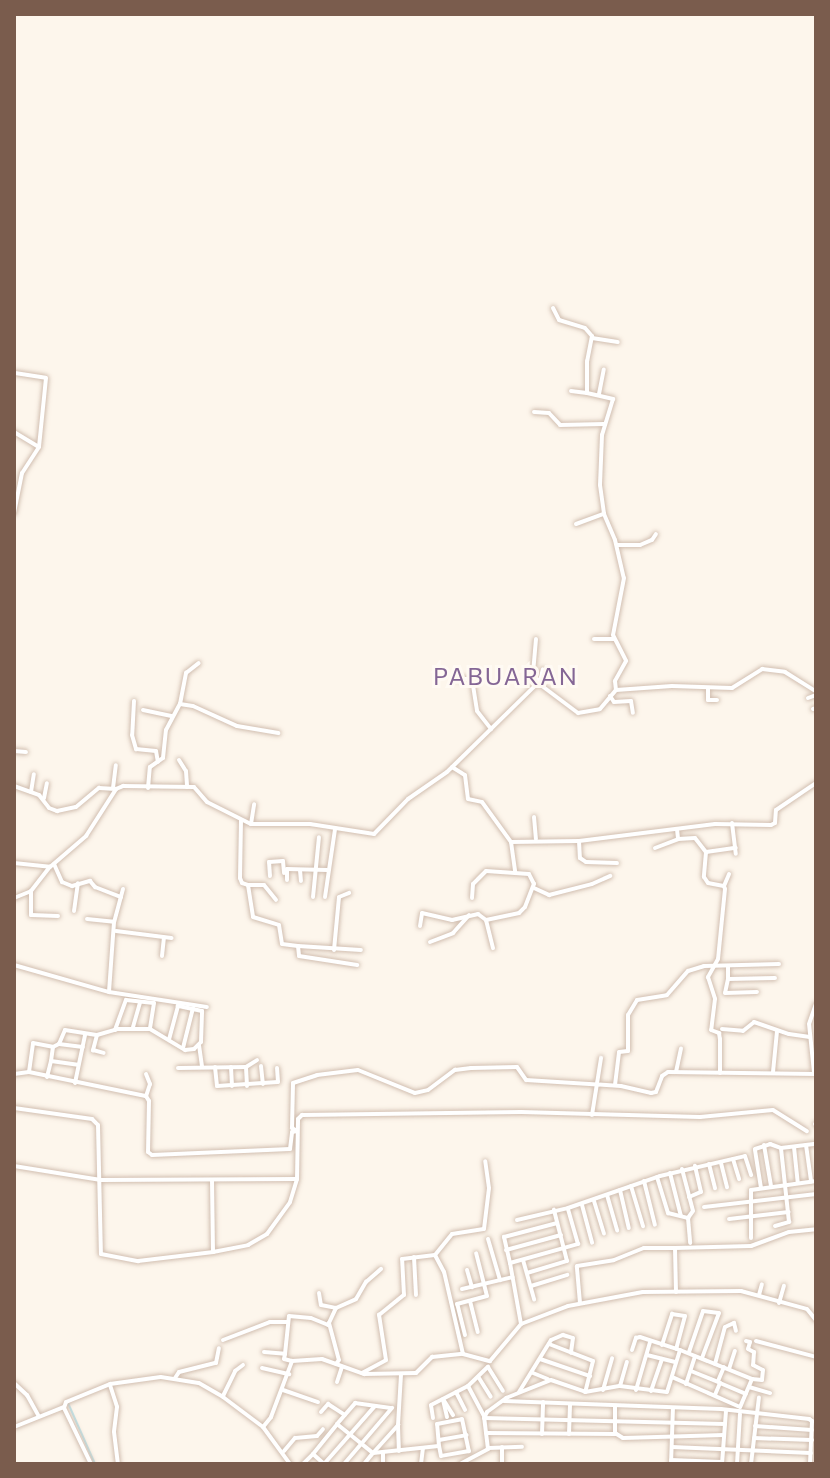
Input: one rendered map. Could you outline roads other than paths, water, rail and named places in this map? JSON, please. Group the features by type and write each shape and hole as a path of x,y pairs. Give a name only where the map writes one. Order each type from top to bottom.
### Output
{"street":[{"path":"553,308 559,320 585,328 592,338 618,342"},
{"path":"587,393 587,361 592,338"},
{"path":"599,394 604,369"},
{"path":"14,513 22,473 39,447 46,378 15,373"},
{"path":"571,391 613,399 604,424 600,482 604,514 617,545 624,578 613,626 614,639 626,661 615,681 616,690"},
{"path":"534,412 549,413 551,419 560,425 604,424"},
{"path":"14,432 39,447"},
{"path":"576,524 604,514"},
{"path":"617,545 640,545 652,540 656,534"},
{"path":"536,639 533,677 575,713 598,710 616,690 672,686 735,688 753,671 765,669 785,672 816,693 808,698"},
{"path":"594,639 614,639"},
{"path":"143,710 175,716 186,673 199,663"},
{"path":"14,786 44,798 51,810 61,811 76,807 99,788 187,784 196,788 207,802 241,820 378,833 408,799 452,767 540,682 543,669"},
{"path":"458,679 472,679 477,711 491,729"},
{"path":"708,689 708,700 717,700"},
{"path":"610,696 614,702 631,701 633,713"},
{"path":"134,701 132,732 136,749 156,751 158,762"},
{"path":"150,710 151,703"},
{"path":"180,704 193,706 237,726 278,733"},
{"path":"148,786 150,767 163,758 165,732 171,716"},
{"path":"14,751 26,752"},
{"path":"179,760 187,784"},
{"path":"14,898 31,891 52,866 86,836 114,786 116,765"},
{"path":"452,767 465,775 468,799 482,802 511,842 515,872"},
{"path":"31,792 34,774"},
{"path":"44,798 47,783"},
{"path":"511,842 536,839 579,841 732,823 773,824 776,810 816,783"},
{"path":"251,822 254,804"},
{"path":"534,817 536,839"},
{"path":"241,820 242,883 264,885 276,900"},
{"path":"706,852 736,851 732,823"},
{"path":"325,897 335,829"},
{"path":"677,829 678,839"},
{"path":"313,897 319,837"},
{"path":"655,848 678,839 695,838 706,852 704,877 708,883 724,886"},
{"path":"579,841 580,858 586,862 617,863"},
{"path":"270,876 269,862 283,861 287,880"},
{"path":"14,863 52,866"},
{"path":"52,866 62,882 72,886 90,881 96,888 121,897"},
{"path":"285,870 327,870"},
{"path":"300,870 301,881"},
{"path":"472,898 473,884 486,871 531,875 534,888 519,913 486,920"},
{"path":"720,1073 720,1034 711,1030 715,999 708,977 722,940 724,886 729,874"},
{"path":"534,888 549,895 610,876"},
{"path":"74,911 78,883"},
{"path":"248,885 254,918 279,925 282,944 361,950"},
{"path":"109,992 114,922 123,889"},
{"path":"31,891 31,915 58,916"},
{"path":"334,950 339,897 349,893"},
{"path":"420,926 420,913 452,920 478,914 486,920 493,948"},
{"path":"430,942 453,933 469,915"},
{"path":"87,919 114,922"},
{"path":"115,930 172,938"},
{"path":"162,956 164,938"},
{"path":"298,946 299,956 357,965"},
{"path":"615,1085 619,1052 628,1051 628,1015 637,1000 667,995 688,971 715,964 779,964"},
{"path":"14,965 109,992 207,1007"},
{"path":"728,966 725,993 757,992"},
{"path":"728,979 775,978"},
{"path":"115,1030 125,1000 154,1003 150,1029"},
{"path":"133,1027 140,1002"},
{"path":"297,1131 292,1128 293,1083 317,1075 358,1070 415,1093 428,1090 455,1070 517,1067 526,1080 615,1085 653,1093 665,1073 815,1074 809,1024 816,1004"},
{"path":"169,1039 178,1006 202,1012 199,1045 202,1067"},
{"path":"183,1049 193,1008"},
{"path":"722,1029 743,1031 754,1022 777,1031 810,1037"},
{"path":"47,1077 63,1030 97,1035 133,1027 150,1029 183,1049 192,1050 199,1045"},
{"path":"773,1072 777,1031"},
{"path":"75,1083 85,1035"},
{"path":"97,1035 93,1050 104,1053"},
{"path":"29,1072 33,1043 83,1047"},
{"path":"676,1072 681,1049"},
{"path":"592,1115 601,1058"},
{"path":"178,1068 246,1067 257,1060"},
{"path":"51,1061 78,1065"},
{"path":"261,1066 263,1084"},
{"path":"215,1067 217,1086 278,1082 277,1068"},
{"path":"231,1067 232,1086"},
{"path":"246,1067 247,1086"},
{"path":"14,1074 29,1072 146,1096"},
{"path":"146,1074 150,1084 146,1096 149,1101 148,1152 152,1155 298,1147"},
{"path":"14,1108 95,1121 99,1129 101,1254 138,1261 248,1245 267,1234 286,1210 297,1179 297,1131 298,1119 302,1115 700,1117 773,1110 807,1131"},
{"path":"290,1149 292,1132 297,1131"},
{"path":"761,1188 753,1150 764,1145 781,1148 816,1144"},
{"path":"764,1145 771,1186"},
{"path":"751,1238 750,1191 813,1181 806,1145"},
{"path":"794,1147 798,1183"},
{"path":"775,1226 788,1223 789,1212 781,1148"},
{"path":"517,1220 582,1205 682,1169 745,1156 751,1175"},
{"path":"733,1159 739,1179"},
{"path":"362,1373 386,1360 379,1315 403,1296 402,1259 435,1255 455,1232 484,1229 489,1188 485,1161"},
{"path":"721,1163 727,1187"},
{"path":"709,1164 715,1188"},
{"path":"14,1166 101,1180 297,1179"},
{"path":"689,1197 701,1192 695,1166"},
{"path":"682,1169 693,1211 688,1218 690,1243"},
{"path":"670,1173 681,1216"},
{"path":"657,1177 668,1213 688,1218"},
{"path":"212,1180 213,1252"},
{"path":"644,1181 655,1225"},
{"path":"631,1186 643,1226"},
{"path":"620,1190 629,1228"},
{"path":"704,1207 751,1204 816,1194"},
{"path":"607,1195 617,1231"},
{"path":"594,1201 604,1234"},
{"path":"582,1205 592,1243"},
{"path":"510,1263 578,1244 568,1208"},
{"path":"527,1273 566,1262 554,1210"},
{"path":"729,1219 789,1212"},
{"path":"521,1324 504,1237 557,1223"},
{"path":"580,1303 577,1266 614,1260 644,1248 751,1246 789,1232 816,1229"},
{"path":"506,1250 561,1235"},
{"path":"488,1239 500,1280"},
{"path":"675,1248 676,1292"},
{"path":"465,1335 457,1304 487,1296 476,1253"},
{"path":"435,1255 444,1272 463,1354"},
{"path":"414,1257 416,1295"},
{"path":"523,1260 534,1299"},
{"path":"319,1293 321,1305 336,1308 356,1299 366,1282 381,1269"},
{"path":"467,1270 472,1287"},
{"path":"531,1286 565,1275 567,1286"},
{"path":"462,1289 513,1277"},
{"path":"552,1280 555,1290"},
{"path":"759,1295 762,1284"},
{"path":"779,1303 784,1286"},
{"path":"433,1418 431,1405 479,1378 521,1324 580,1303 592,1304 643,1292 717,1289 759,1295 813,1310 816,1320"},
{"path":"470,1301 478,1332"},
{"path":"336,1308 329,1323 339,1360 336,1364"},
{"path":"689,1352 703,1311 719,1313 702,1358"},
{"path":"533,1373 585,1392 620,1386 667,1392 685,1316 672,1314 662,1345"},
{"path":"329,1323 291,1316 284,1359 311,1358 362,1373 401,1375 419,1372 432,1357 463,1354 489,1364 503,1391"},
{"path":"223,1340 270,1322 288,1322"},
{"path":"715,1364 725,1327 734,1323 736,1331"},
{"path":"519,1392 549,1344 561,1335 573,1338 571,1353"},
{"path":"632,1350 636,1338 651,1341 762,1380 763,1370 753,1365 754,1352 748,1349 750,1342 746,1341"},
{"path":"636,1390 651,1341"},
{"path":"756,1341 816,1357"},
{"path":"549,1344 593,1361 585,1392"},
{"path":"175,1378 179,1372 216,1363 219,1348"},
{"path":"715,1395 735,1351"},
{"path":"264,1352 285,1354"},
{"path":"647,1355 676,1362"},
{"path":"686,1384 696,1356"},
{"path":"603,1390 612,1358"},
{"path":"540,1359 590,1376"},
{"path":"651,1391 662,1359"},
{"path":"263,1427 283,1390 292,1361"},
{"path":"620,1386 627,1362"},
{"path":"223,1397 235,1371 243,1365"},
{"path":"337,1382 342,1367"},
{"path":"262,1368 289,1374"},
{"path":"691,1371 746,1394"},
{"path":"399,1451 395,1408 401,1375"},
{"path":"672,1377 740,1407 752,1379"},
{"path":"91,1464 64,1407 67,1400 110,1384 175,1378 199,1383 223,1397 263,1427 284,1451 290,1464"},
{"path":"479,1378 491,1397"},
{"path":"484,1417 501,1401 551,1380"},
{"path":"14,1383 27,1395 38,1415"},
{"path":"110,1384 117,1407 114,1432 118,1464"},
{"path":"468,1386 484,1417 488,1448"},
{"path":"749,1387 770,1393"},
{"path":"283,1390 318,1402"},
{"path":"456,1392 465,1410"},
{"path":"751,1464 759,1397"},
{"path":"443,1399 450,1416"},
{"path":"501,1401 726,1411 814,1421 810,1464"},
{"path":"542,1434 543,1402"},
{"path":"303,1464 355,1403 395,1408"},
{"path":"321,1412 328,1404 345,1415"},
{"path":"569,1434 570,1404"},
{"path":"313,1454 324,1464 375,1406"},
{"path":"615,1406 616,1434"},
{"path":"14,1427 64,1407"},
{"path":"344,1464 395,1408"},
{"path":"673,1408 671,1462 722,1463 726,1411"},
{"path":"737,1464 740,1414"},
{"path":"484,1417 725,1424"},
{"path":"462,1419 467,1435 469,1452 442,1456 437,1424 462,1419"},
{"path":"337,1424 373,1453 423,1448 467,1435"},
{"path":"364,1464 398,1425"},
{"path":"754,1426 812,1430"},
{"path":"284,1451 295,1438 309,1438 323,1429"},
{"path":"486,1433 616,1434 641,1440 672,1435 724,1435"},
{"path":"753,1438 812,1440"},
{"path":"502,1447 502,1464"},
{"path":"460,1464 488,1448 522,1447"},
{"path":"672,1447 811,1453"},
{"path":"421,1464 423,1448"},
{"path":"382,1463 383,1452"}],"waterway":[{"path":"68,1403 95,1464"}],"district":[{"name":"PABUARAN","path":"506,676"}]}
